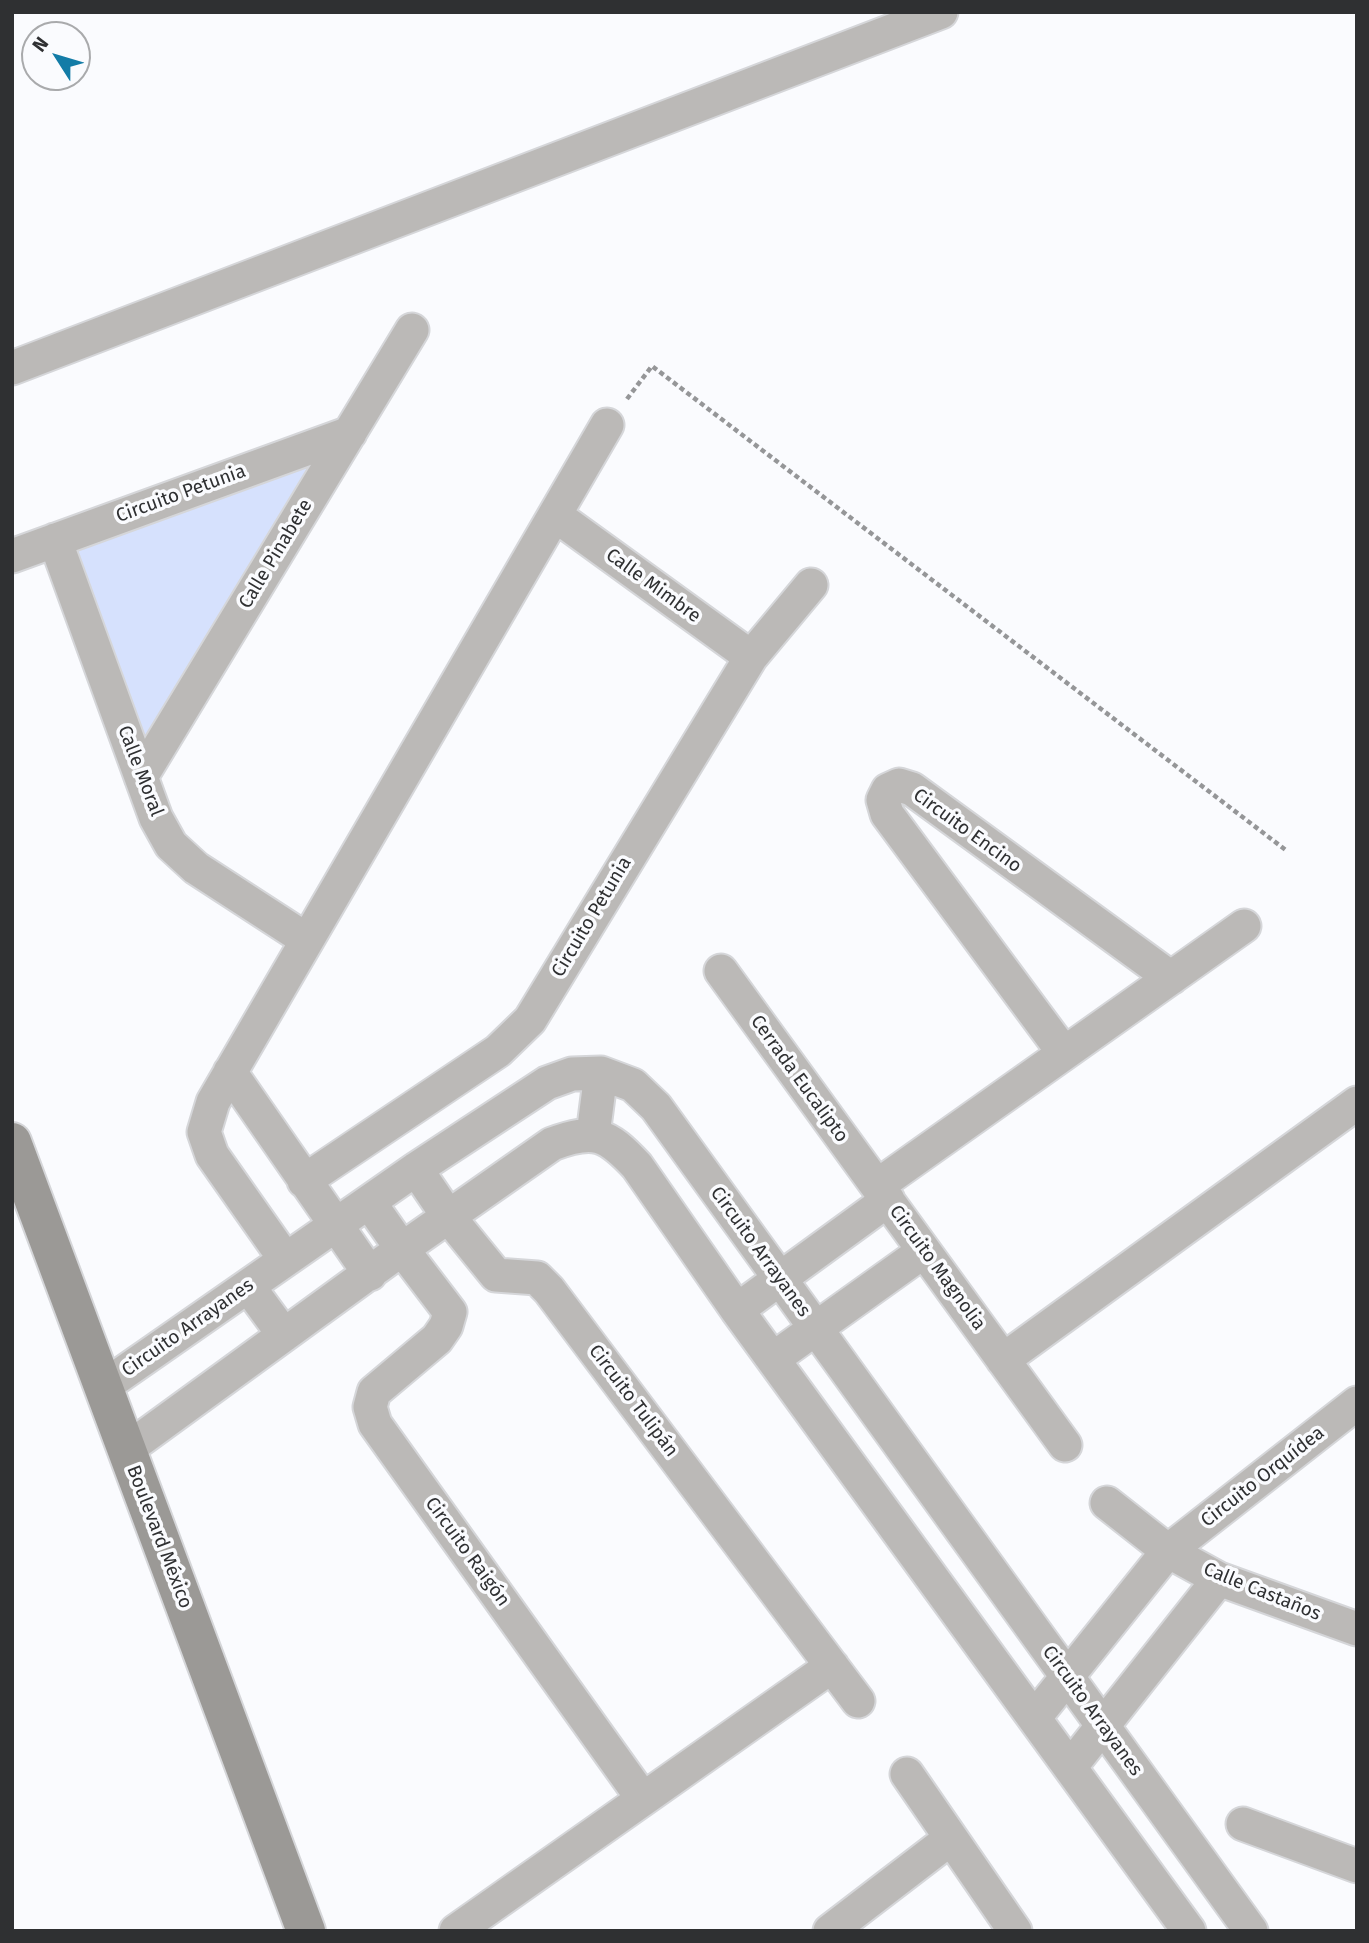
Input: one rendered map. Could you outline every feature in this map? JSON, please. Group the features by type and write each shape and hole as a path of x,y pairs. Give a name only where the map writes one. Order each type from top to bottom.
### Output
{"main road":[{"name":"Boulevard México","path":"12,1142 306,1931"}],"street":[{"path":"12,368 941,12"},
{"name":"Calle Pinabete","path":"141,777 412,330"},
{"path":"285,1259 212,1155 204,1132 213,1102 607,425"},
{"name":"Circuito Petunia","path":"12,556 349,433"},
{"name":"Calle Mimbre","path":"555,515 751,657"},
{"name":"Calle Moral","path":"55,540 156,818 171,845 196,868 307,940"},
{"name":"Circuito Petunia","path":"304,1181 498,1051 530,1020 751,657 811,585"},
{"name":"Circuito Encino","path":"1064,1054 887,814 883,800 888,790 899,785 912,789 1171,978"},
{"name":"Circuito Magnolia","path":"1003,1360 882,1193 1064,1054 1244,926"},
{"name":"Cerrada Eucalipto","path":"721,971 882,1193"},
{"path":"230,1072 370,1275"},
{"path":"593,1135 601,1073"},
{"name":"Circuito Arrayanes","path":"103,1387 416,1169 547,1083 572,1074 601,1073 634,1085 656,1107 1251,1931"},
{"path":"1065,1445 1003,1360 1357,1103"},
{"path":"126,1450 370,1275 402,1249 552,1144 577,1135 593,1135 618,1146 637,1166 737,1310 1189,1931"},
{"name":"Circuito Tulipán","path":"416,1169 448,1216 496,1275 537,1278 550,1290 858,1701"},
{"path":"737,1310 779,1279 882,1193"},
{"path":"369,1202 402,1249"},
{"name":"Circuito Raigón","path":"402,1249 450,1312 446,1326 437,1339 374,1392 370,1407 375,1424 643,1799"},
{"path":"773,1359 924,1251"},
{"path":"248,1286 284,1335"},
{"name":"Circuito Orquídea","path":"1035,1717 1168,1551 1357,1403"},
{"path":"1107,1503 1168,1551"},
{"name":"Calle Castaños","path":"1168,1551 1219,1579 1357,1629"},
{"path":"1071,1766 1219,1579"},
{"path":"456,1931 832,1666"},
{"path":"907,1774 1014,1931"},
{"path":"1243,1824 1357,1866"},
{"path":"830,1931 950,1839"}],"path":[{"path":"607,425 652,366 1287,851"}],"shaded area":[{"path":"318,458 142,748 66,547"}]}
